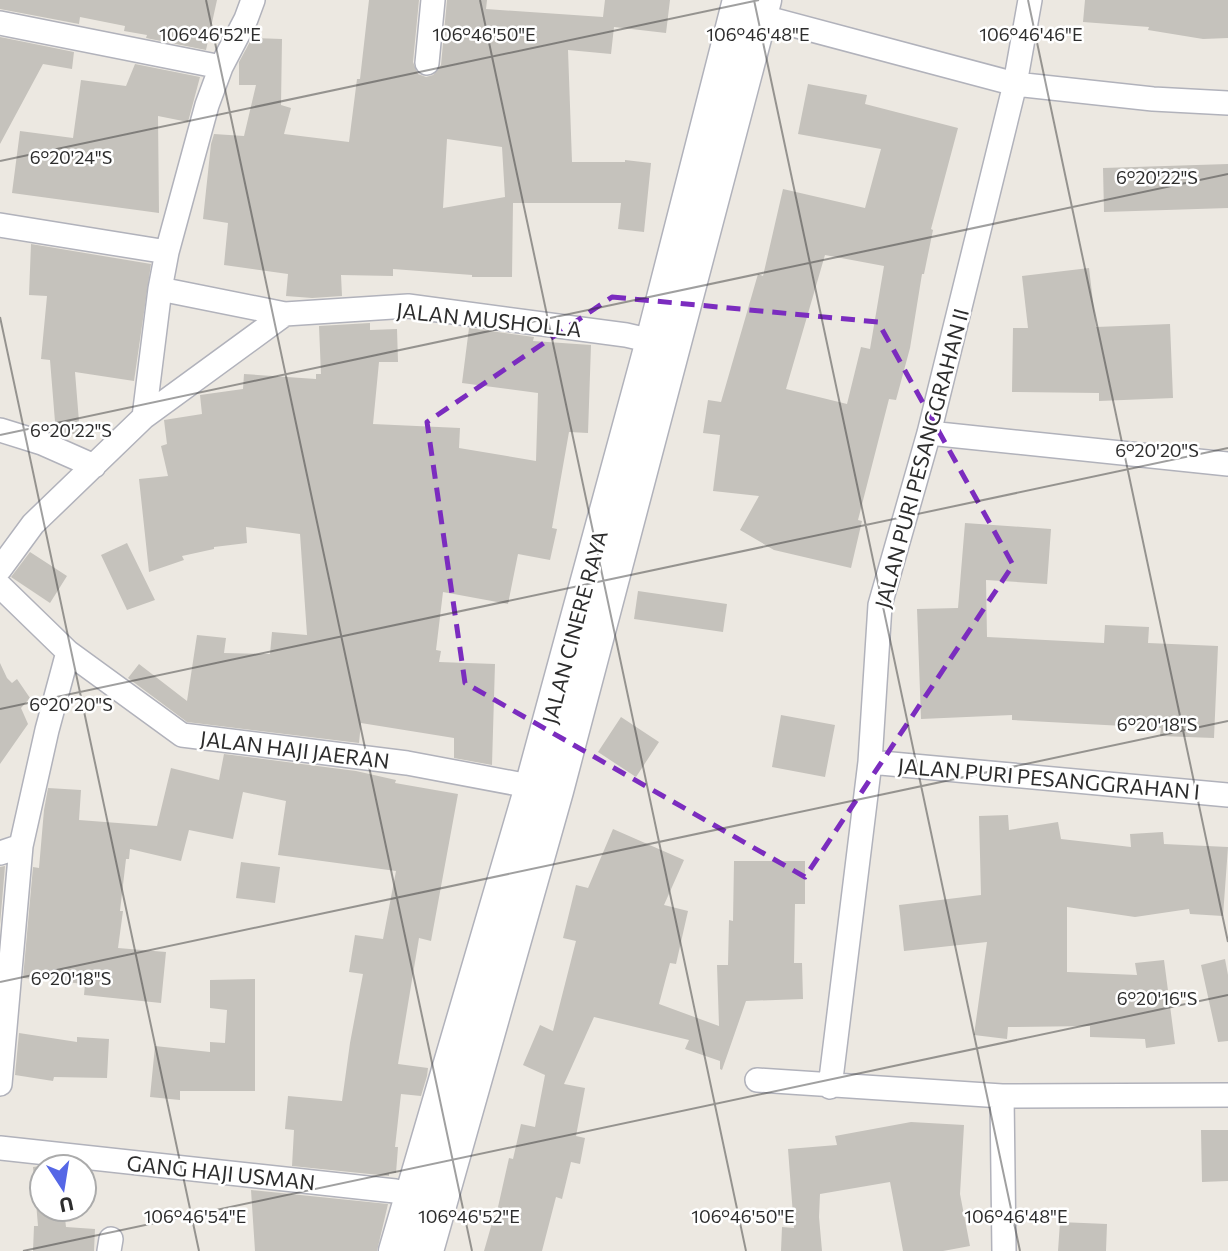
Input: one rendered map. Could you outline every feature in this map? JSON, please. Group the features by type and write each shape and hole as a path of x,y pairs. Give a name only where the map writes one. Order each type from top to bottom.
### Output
{"main road":[{"name":"JALAN CINERE RAYA","path":"427,1251 442,1201 544,789 652,341 750,7"},
{"name":"JALAN CINERE RAYA","path":"395,1251 411,1194 544,789 750,7"}],"street":[{"path":"144,417 167,252 207,106 221,67 253,0"},
{"path":"427,63 433,0"},
{"name":"JALAN PURI PESANGGRAHAN II","path":"830,1087 870,762 880,605 929,433 1015,84 1030,0"},
{"path":"750,7 1015,84 1153,99 1228,103"},
{"path":"0,23 221,67"},
{"path":"0,225 167,252"},
{"name":"JALAN MUSHOLLA","path":"160,289 285,314 408,306 626,335 652,341"},
{"path":"0,569 33,524 144,417 285,314"},
{"path":"0,430 42,443 94,466"},
{"path":"929,433 1228,464"},
{"name":"JALAN HAJI JAERAN","path":"0,586 68,652 182,735 407,763 544,789"},
{"path":"0,1084 11,849 68,652"},
{"name":"JALAN PURI PESANGGRAHAN I","path":"870,762 1228,795"},
{"path":"757,1080 830,1087 1002,1096 1228,1095"},
{"path":"1002,1096 1004,1251"},
{"name":"GANG HAJI USMAN","path":"0,1148 411,1194 442,1201"}],"highlighted area":[{"path":"612,297 878,322 1013,565 805,877 465,683 427,422"}],"building":[{"path":"0,0 217,0 206,50 146,38 147,35 124,31 125,26 80,17 79,24 0,9"},
{"path":"369,0 419,0 413,62 418,74 426,77 433,75 441,65 447,0 487,0 486,9 603,17 605,0 670,0 666,33 614,27 611,54 568,50 572,162 625,160 651,163 644,232 618,229 621,203 513,203 512,277 472,277 393,269 393,276 341,275 342,296 286,296 288,274 224,265 228,223 203,219 211,144 214,134 244,136 256,85 239,85 239,62 252,38 282,39 281,105 291,108 284,134 349,142 357,79 360,79","holes":["447,139 502,147 505,197 443,208"]},
{"path":"1085,0 1228,0 1228,38 1203,39 1148,30 1149,27 1083,22"},
{"path":"0,37 74,52 72,69 43,64 0,144"},
{"path":"135,64 200,77 188,122 158,116 159,213 12,193 20,131 73,138 81,80 126,86"},
{"path":"808,84 867,95 865,104 958,128 931,229 933,230 922,274 910,348 896,400 889,399 858,520 862,521 851,568 774,550 740,530 759,496 713,491 720,435 703,433 708,400 721,402 758,274 763,276 783,189 865,208 881,149 798,134","holes":["825,255 884,266 870,349 861,347 847,404 786,389"]},
{"path":"1228,164 1228,208 1104,212 1103,168"},
{"path":"31,244 151,264 134,381 75,372 80,434 56,434 50,360 41,359 47,296 29,295"},
{"path":"1089,268 1096,327 1170,324 1173,398 1099,401 1099,393 1012,392 1013,328 1028,328 1022,276"},
{"path":"370,323 370,330 397,329 398,362 379,362 373,424 460,428 459,448 536,461 538,393 462,383 469,328 534,337 533,341 591,345 588,433 569,432 552,528 557,529 550,560 518,554 508,604 443,592 436,650 441,651 439,662 495,664 492,765 454,758 454,738 361,723 359,743 187,722 128,678 139,664 187,701 197,635 226,638 224,653 270,654 272,632 307,635 300,534 246,527 247,543 214,547 182,556 184,560 149,572 139,479 168,476 161,446 167,444 164,420 202,414 200,395 243,389 244,374 316,379 316,374 321,374 319,326"},
{"path":"965,523 1051,529 1047,584 986,580 987,637 1104,643 1105,625 1149,627 1148,643 1218,646 1214,738 1160,736 1161,728 1012,720 1012,715 921,719 917,609 958,608"},
{"path":"127,543 155,600 127,610 101,555"},
{"path":"30,552 67,576 50,603 11,577"},
{"path":"638,591 727,604 723,632 634,619"},
{"path":"0,663 7,678 12,683 17,679 30,698 21,708 28,724 0,764"},
{"path":"781,715 835,725 825,777 772,767"},
{"path":"621,717 659,742 636,777 598,752"},
{"path":"224,754 356,771 396,780 395,783 458,794 431,941 419,938 398,1064 428,1068 427,1076 421,1096 401,1094 395,1147 398,1147 396,1173 389,1173 389,1176 292,1166 294,1130 285,1129 288,1096 342,1101 363,974 349,972 355,935 383,939 396,871 278,855 286,801 243,792 233,839 189,830 181,861 130,849 129,859 126,859 118,948 166,952 161,1003 84,995 85,984 23,978 33,867 39,868 48,788 81,790 79,820 157,826 171,768 219,780"},
{"path":"1008,815 1009,830 1058,822 1061,839 1131,847 1130,834 1163,832 1164,844 1228,847 1223,916 1190,914 1189,909 1135,917 1067,907 1067,972 1137,975 1135,963 1164,960 1175,1044 1146,1048 1145,1039 1090,1037 1090,1026 1008,1027 1007,1039 974,1035 987,942 904,951 899,905 981,895 979,816"},
{"path":"613,829 684,860 664,905 688,911 676,964 670,963 659,1004 719,1026 717,965 728,965 729,920 733,921 734,861 805,861 805,904 795,904 794,963 802,963 803,999 746,1001 722,1070 720,1061 685,1049 689,1040 594,1017 564,1084 585,1088 576,1136 585,1138 580,1164 571,1162 562,1199 556,1197 542,1251 484,1251 496,1216 509,1158 513,1159 521,1124 535,1127 545,1075 523,1065 540,1025 553,1031 576,941 563,938 576,885 588,888"},
{"path":"241,862 280,867 275,903 236,898"},
{"path":"5,866 0,925 0,867"},
{"path":"1225,959 1228,975 1228,1041 1218,1042 1201,965"},
{"path":"255,979 255,1091 180,1091 180,1100 150,1097 155,1046 210,1052 210,1042 225,1043 227,1010 210,1008 210,980"},
{"path":"19,1033 77,1042 77,1037 109,1039 107,1078 54,1077 53,1081 15,1075"},
{"path":"911,1122 964,1125 960,1194 970,1246 943,1251 903,1251 890,1182 820,1194 822,1251 781,1251 782,1227 794,1228 788,1149 837,1145 835,1136"},
{"path":"1201,1130 1228,1130 1228,1181 1202,1182"},
{"path":"251,1190 388,1204 377,1251 255,1251"},
{"path":"1060,1222 1107,1224 1106,1251 1058,1251"},
{"path":"38,1223 66,1223 66,1227 95,1229 94,1251 33,1251 34,1226 38,1226"}]}
